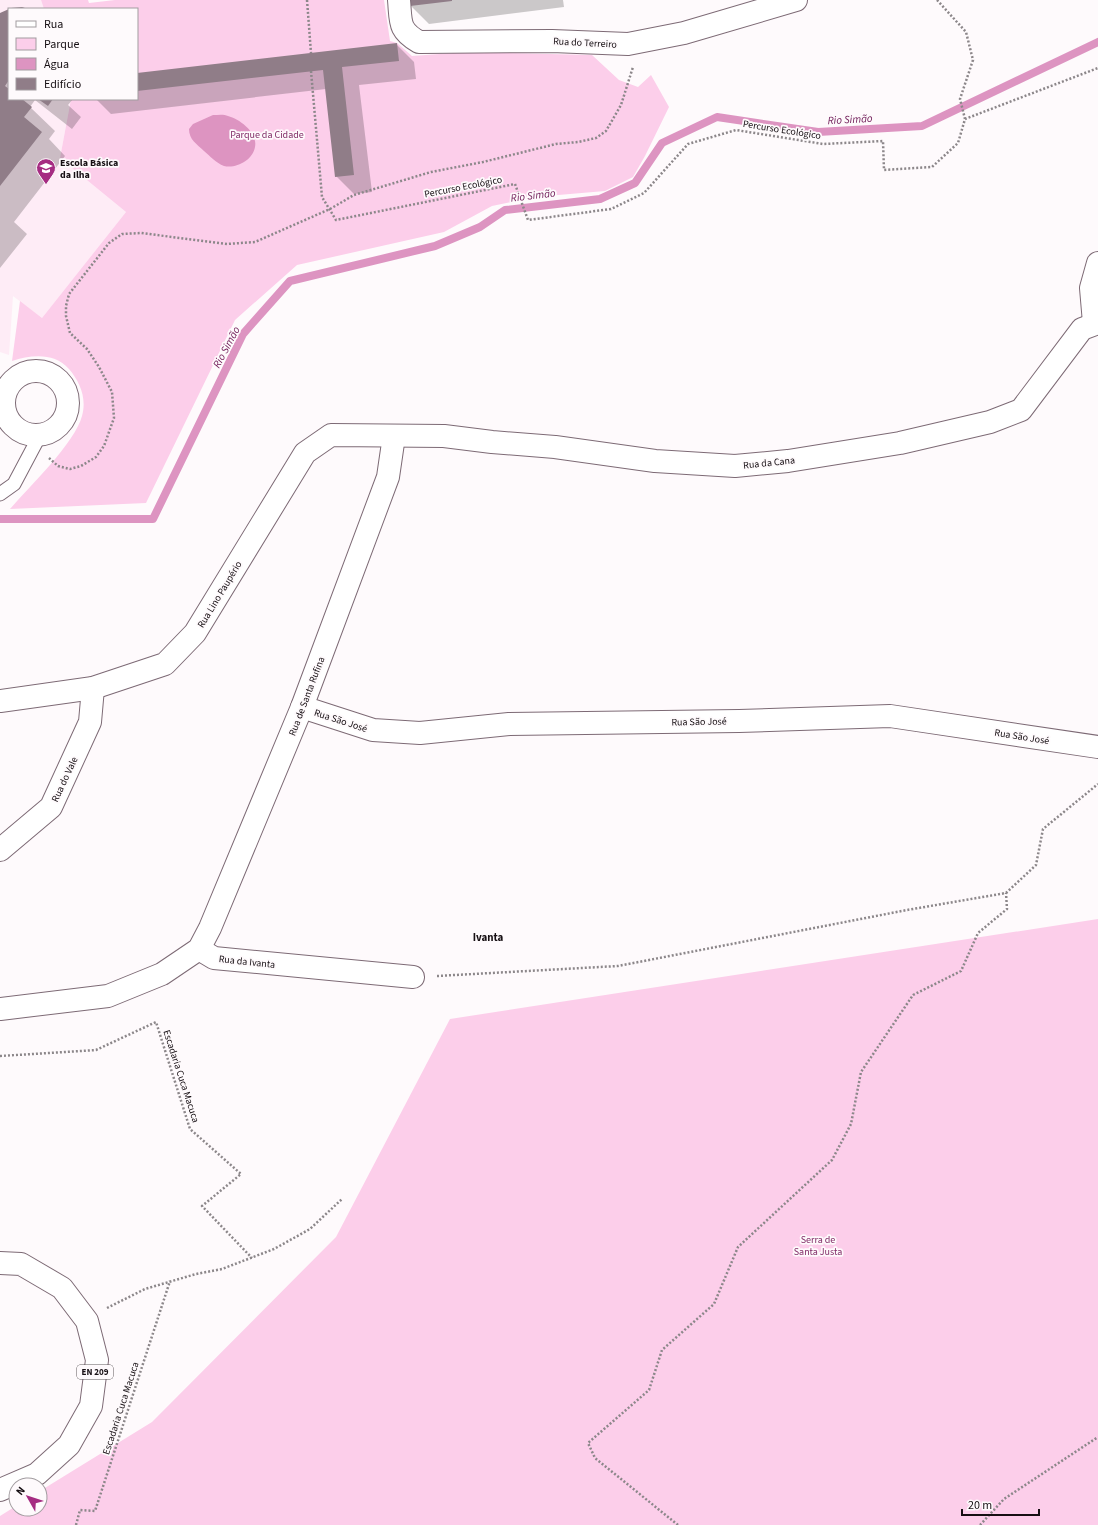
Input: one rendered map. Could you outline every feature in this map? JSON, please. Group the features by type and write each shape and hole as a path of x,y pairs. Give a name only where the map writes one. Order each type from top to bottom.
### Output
{"street":[{"name":"Rua do Terreiro","path":"399,0 402,27 407,35 419,42 552,41 628,44 684,33 796,0"},
{"path":"1096,323 1091,288 1098,263"},
{"name":"Rua da Cana","path":"394,436 444,436 492,442 555,446 655,461 735,466 803,459 900,443 990,422 1021,410 1082,329 1096,323"},
{"path":"38,371 48,373 57,379 66,392 68,407 58,426 37,440 11,424 6,415 3,393 17,377 38,371"},
{"name":"Rua Lino Paupério","path":"0,701 93,688 165,664 195,633 305,453 331,435 394,436"},
{"name":"Rua de Santa Rufina","path":"199,949 210,928 302,707 388,477 394,436"},
{"name":"Rua do Vale","path":"0,850 51,807 90,722 93,688"},
{"name":"Rua São José","path":"302,707 373,730 420,733 509,724 739,721 890,716 1098,747"},
{"path":"0,1009 108,996 162,974 199,949"},
{"name":"Rua da Ivanta","path":"199,949 214,958 412,977"},
{"name":"EN 209","path":"0,1263 21,1264 62,1288 87,1321 97,1360 91,1406 69,1444 37,1474 0,1490"}],"lane":[{"path":"0,494 14,484 37,440"}],"path":[{"path":"307,0 311,53"},
{"path":"937,0 966,32 973,60 960,102 965,119 1098,68"},
{"path":"37,440 58,466 70,470 81,466 96,457 104,446 114,418 112,392 87,349 70,333 67,324 66,306 69,294 109,243 122,234 142,233 227,244 255,242 330,209 354,196 431,172 556,144 578,142 596,138 606,131 621,105 641,42"},
{"path":"311,71 322,197 330,209"},
{"name":"Percurso Ecológico","path":"330,209 336,220 516,184 528,220 611,209 644,193 688,144 736,130 823,144 883,141 884,170 932,167 958,143 965,119"},
{"path":"412,977 618,966 907,910 1006,893 1036,865 1043,829 1098,784"},
{"path":"678,1525 595,1458 588,1443 649,1390 662,1350 714,1304 738,1247 832,1160 851,1124 861,1072 913,996 961,971 978,933 1007,910 1006,893"},
{"name":"Escadaria Cuca Macuca","path":"1,1056 96,1050 156,1022 190,1129 242,1174 202,1206 252,1258"},
{"path":"87,1321 120,1301 170,1280 222,1269 274,1249 310,1229 342,1199"},
{"name":"Escadaria Cuca Macuca","path":"76,1525 80,1510 95,1511 170,1280"},
{"path":"980,1525 1004,1499 1098,1437"}],"shaded area":[{"name":"Escola Básica da Ilha","path":"0,0 41,0 44,8 8,8 8,100 71,100 60,158 126,212 42,318 13,296 9,355 0,352"}],"green space":[{"name":"Parque da Cidade","path":"41,0 88,0 89,3 115,0 384,0 390,41 397,43 412,56 467,52 592,55 619,80 638,87 651,75 669,107 633,177 605,191 535,197 492,206 444,232 297,265 235,320 146,503 10,509 70,439 78,427 82,416 84,403 82,391 76,379 69,369 63,364 49,357 42,356 27,357 12,361 20,301 42,318 126,212 60,158 71,100 138,100 138,8 44,8"},
{"name":"Serra de Santa Justa","path":"1098,919 1098,1525 0,1525 0,1516 8,1511 8,1517 48,1517 48,1486 152,1422 336,1237 450,1019"}],"water":[{"path":"213,115 225,115 238,120 251,132 254,137 255,147 254,152 247,160 239,165 229,167 221,165 192,139 189,129 193,124"}],"building":[{"path":"408,0 452,0 452,1 410,6"},
{"path":"8,9 8,82 5,86 8,88 8,100 23,100 32,107 24,117 42,132 0,186 0,13"},
{"path":"397,43 399,61 342,67 354,175 335,177 323,70 138,91 138,73"},
{"path":"39,100 52,100 48,106"}],"waterway":[{"name":"Rio Simão","path":"0,519 153,519 243,334 290,281 435,246 480,227 505,210 600,199 635,183 662,143 717,117 818,132 922,126 1098,42"}],"place":[{"name":"Escola Básica da Ilha","path":"46,185"}],"district":[{"name":"Ivanta","path":"488,937"}]}
